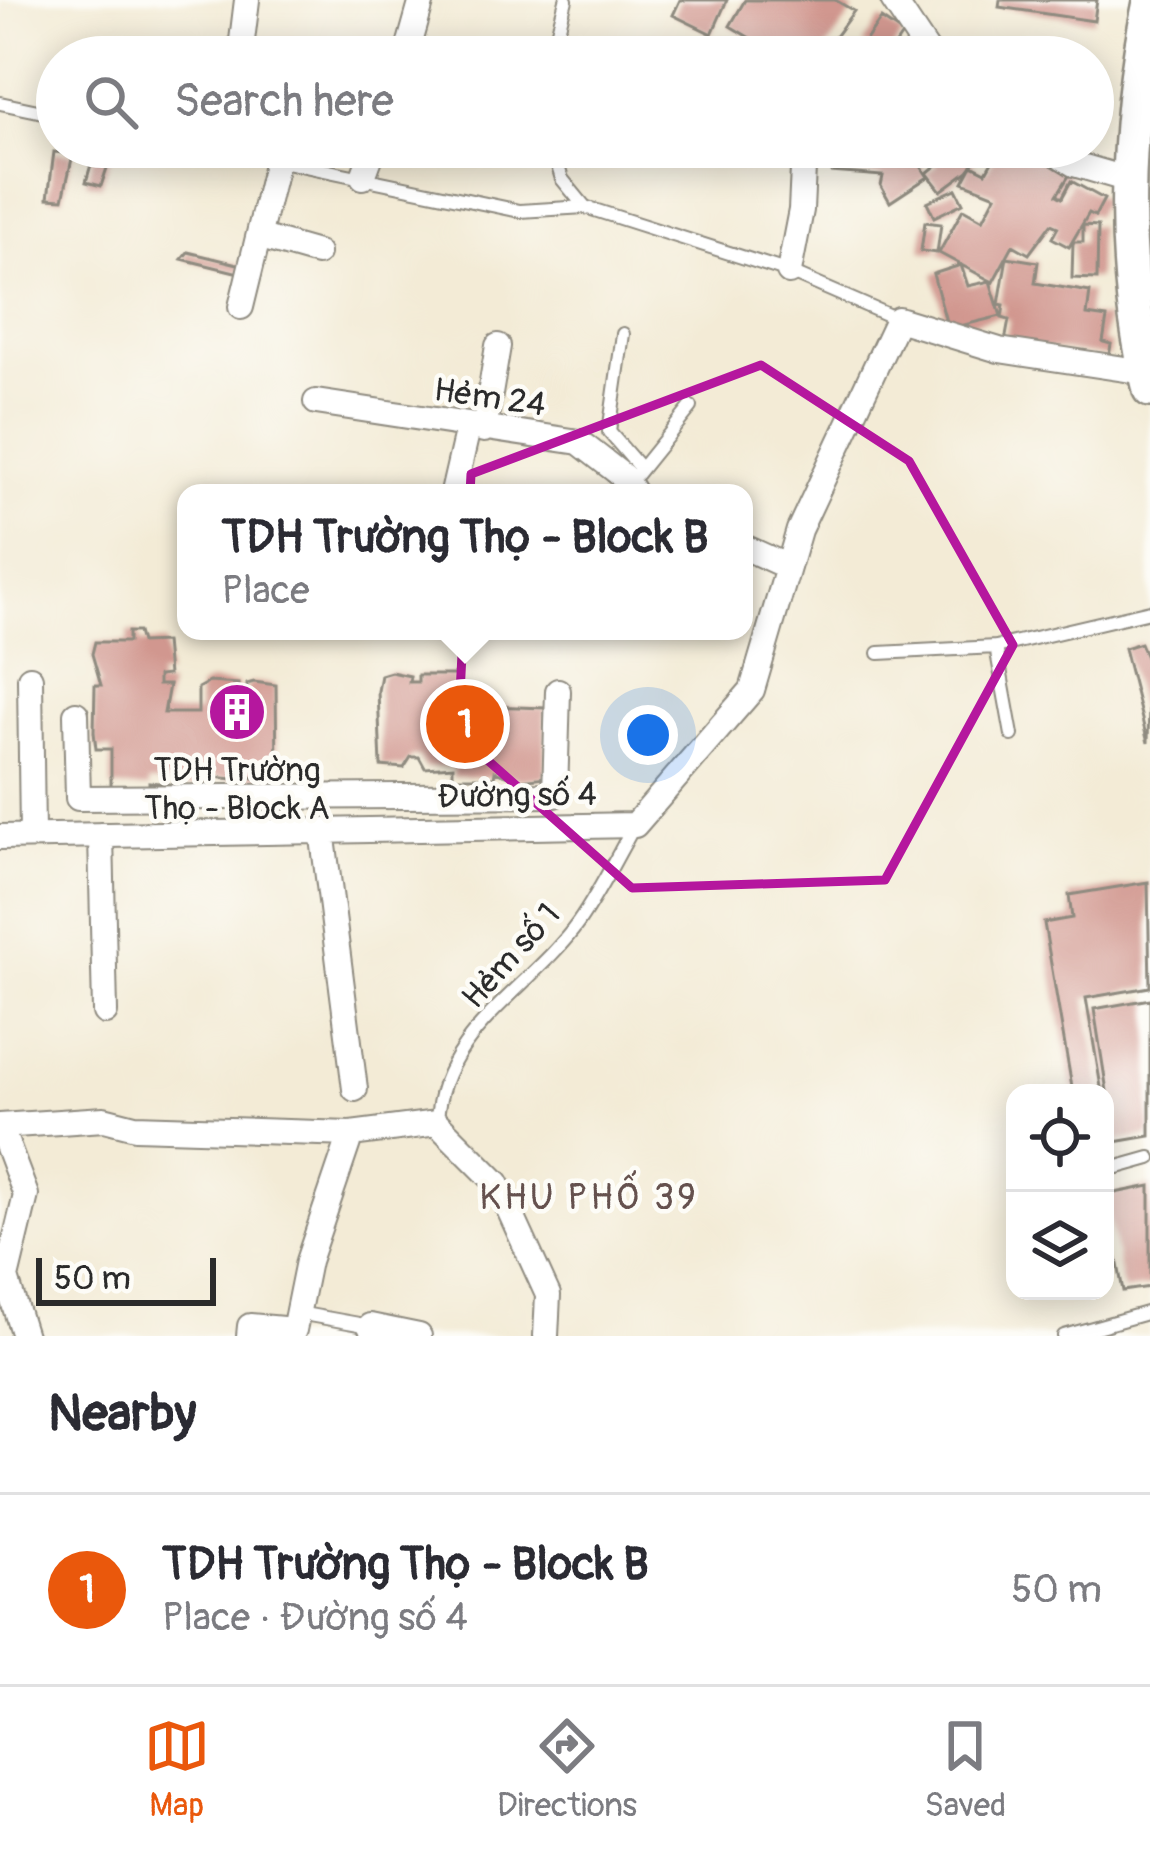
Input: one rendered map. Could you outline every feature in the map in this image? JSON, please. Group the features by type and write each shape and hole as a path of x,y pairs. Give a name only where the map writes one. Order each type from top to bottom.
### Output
{"main road":[{"path":"1148,381 1129,180 1150,2"}],"street":[{"path":"243,36 247,0"},
{"path":"412,36 422,0"},
{"path":"893,0 917,36"},
{"path":"241,307 275,168"},
{"path":"363,177 366,168"},
{"path":"789,272 802,210 803,168"},
{"path":"1088,168 1129,180"},
{"path":"261,237 317,253"},
{"path":"898,319 999,350 1148,381"},
{"name":"Đường số 4","path":"0,837 635,825 752,690 799,530 898,319"},
{"path":"456,484 498,346"},
{"name":"Hẻm 24","path":"316,402 579,442 634,482"},
{"path":"753,551 788,567"},
{"path":"30,679 32,835"},
{"path":"76,714 78,798 555,795 558,691"},
{"path":"473,796 478,827"},
{"path":"322,830 355,1089"},
{"path":"100,835 105,1012"},
{"path":"24,1336 6,1278 26,1195 0,1126 104,1119 135,1127 351,1134 437,1123 497,1183 548,1295 546,1336"},
{"path":"249,1336 250,1326 294,1330 308,1261 351,1134"},
{"path":"370,1326 419,1336"}],"lane":[{"path":"557,36 566,0"},
{"path":"0,104 36,111"},
{"path":"318,168 520,212 585,207 789,272 898,319"},
{"path":"559,168 585,207"},
{"path":"623,334 609,432 634,482 691,407"},
{"path":"879,653 996,647 1150,611"},
{"path":"996,647 1012,735"},
{"name":"Hẻm số 1","path":"437,1123 438,1089 500,999 577,926 635,825"},
{"path":"1118,1167 1150,1158"},
{"path":"1064,1336 1150,1312"},
{"path":"297,1313 370,1326"}],"highlighted area":[{"path":"761,365 909,461 1013,645 885,880 632,888 458,734 471,474"}],"building":[{"path":"680,0 727,0 712,34 673,15"},
{"path":"745,0 835,0 854,11 836,36 747,36 730,26"},
{"path":"1000,0 1097,0 1094,21 999,7"},
{"path":"881,19 903,34 902,36 869,36"},
{"path":"52,168 70,168 63,199 48,198"},
{"path":"90,168 107,168 101,186 86,182"},
{"path":"832,168 922,168 928,177 890,202 881,186 883,176 832,172"},
{"path":"933,168 970,168 941,191 927,173"},
{"path":"970,168 986,172 988,168 1059,168 1070,174 1057,195 1062,198 1071,181 1104,199 1095,216 1089,213 1069,247 1052,238 1058,227 1051,224 1029,254 1013,245 993,282 939,253 963,209 983,220 996,195 963,182"},
{"path":"956,189 963,203 934,217 927,202"},
{"path":"925,222 941,224 937,253 921,251"},
{"path":"1083,225 1098,226 1097,279 1072,278 1073,242 1083,242"},
{"path":"188,252 242,265 239,273 182,259"},
{"path":"1007,257 1038,262 1035,283 1090,292 1087,315 1107,318 1103,342 1111,344 1109,357 1005,342 1009,320 1002,318 1004,305 999,304"},
{"path":"961,265 968,286 990,281 1001,316 948,329 933,274"},
{"name":"TDH Trường Thọ - Block A","path":"128,632 138,632 141,643 165,642 168,675 158,676 158,685 169,685 164,713 198,713 198,688 209,682 238,684 238,692 247,692 247,684 254,682 276,685 277,776 254,778 247,776 247,768 239,767 233,779 204,776 205,788 149,782 149,788 111,788 111,749 96,749 95,685 101,685 92,654 95,642 128,642"},
{"path":"1140,643 1150,667 1148,743 1124,648"},
{"path":"381,675 410,676 409,682 418,682 418,675 456,675 456,705 545,708 546,777 521,780 495,771 494,777 453,777 453,766 425,768 419,757 411,757 404,768 381,766 378,691"},
{"path":"1148,882 1150,987 1086,998 1100,1084 1071,1084 1044,923 1072,918 1069,895"},
{"path":"1150,999 1150,1136 1115,1142 1114,1084 1106,1084 1094,1009"},
{"path":"1150,1186 1150,1287 1123,1291 1114,1243 1114,1193"}],"place":[{"name":"TDH Trường Thọ - Block A","path":"237,712"},
{"name":"TDH Trường Thọ - Block B","path":"465,724"}],"district":[{"name":"KHU PHỐ 39","path":"589,1196"}]}
